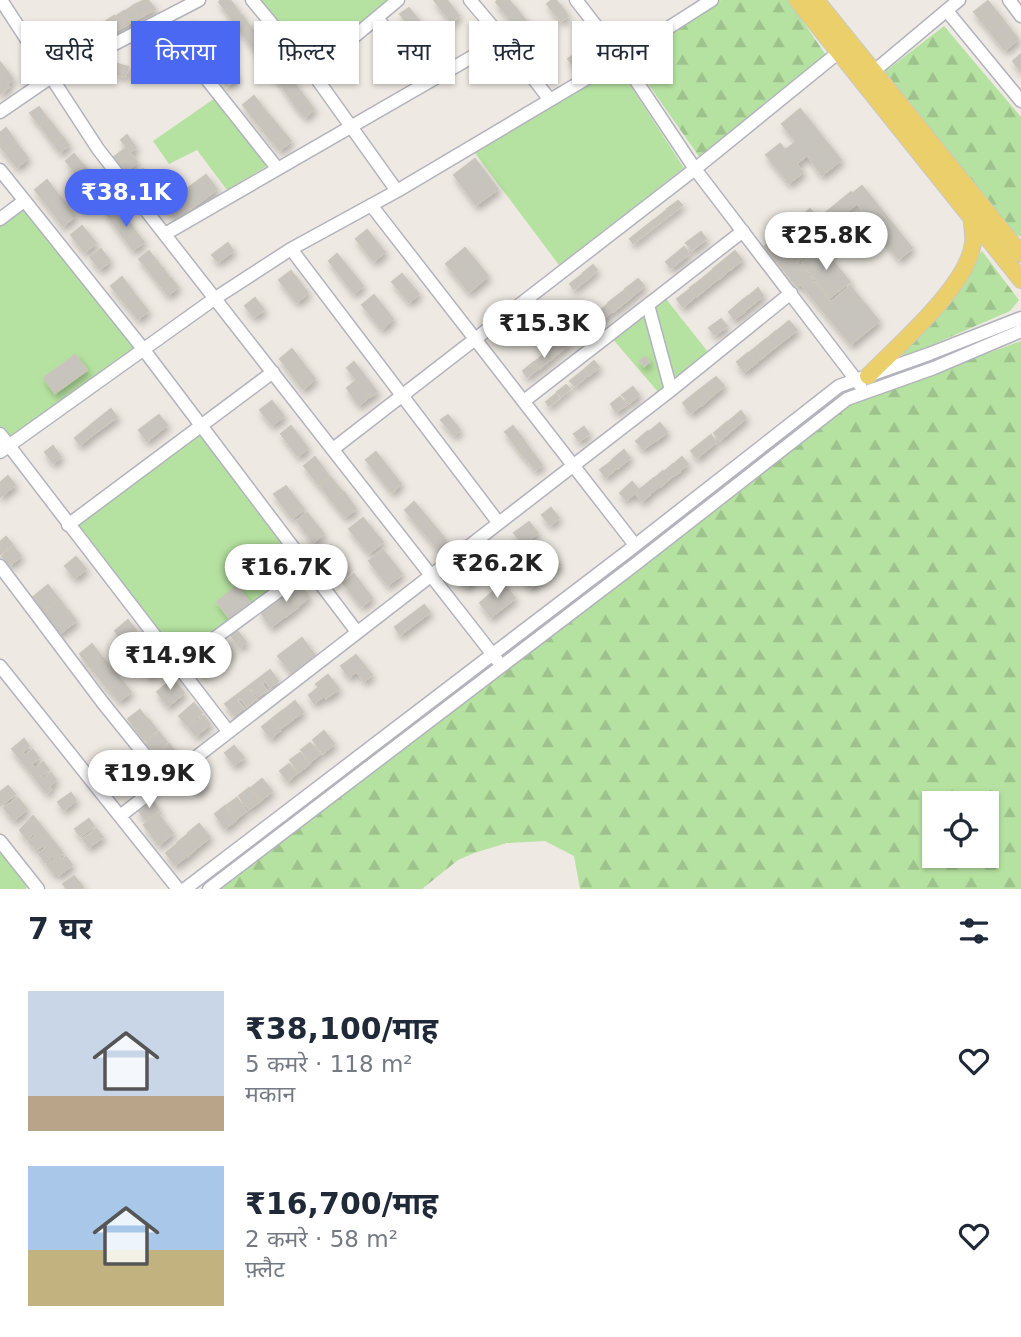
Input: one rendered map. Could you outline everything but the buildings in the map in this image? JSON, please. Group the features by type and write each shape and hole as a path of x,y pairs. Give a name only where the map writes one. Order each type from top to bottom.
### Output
{"main road":[{"path":"797,0 866,72 1020,252"},
{"path":"816,0 844,48"},
{"path":"866,72 972,221 1021,280"},
{"path":"863,377 924,319 957,280 968,263 974,242 972,221"}],"street":[{"path":"1,0 21,31"},
{"path":"117,42 199,0"},
{"path":"252,0 270,21"},
{"path":"359,33 398,0"},
{"path":"470,0 488,21"},
{"path":"576,0 592,21"},
{"path":"673,25 712,0"},
{"path":"866,72 959,0"},
{"path":"1009,0 1021,16"},
{"path":"947,10 1021,101"},
{"path":"160,20 277,168"},
{"path":"332,449 695,169 844,48"},
{"path":"0,112 41,84"},
{"path":"56,84 98,149 500,667"},
{"path":"320,84 397,191"},
{"path":"165,234 424,84"},
{"path":"538,84 550,100"},
{"path":"5,449 214,299 291,249 397,191 577,84"},
{"path":"638,84 695,169 791,293 863,377 864,393"},
{"path":"0,170 144,350 358,632"},
{"path":"0,219 24,201"},
{"path":"371,205 635,545"},
{"path":"524,401 743,231"},
{"path":"291,249 498,522"},
{"path":"120,816 671,390 791,293"},
{"path":"648,305 671,390"},
{"path":"185,889 839,386 1021,318"},
{"path":"209,889 847,399 934,368 1021,331"},
{"path":"68,525 273,372"},
{"path":"0,434 5,449 68,525 228,731"},
{"path":"0,566 165,780"},
{"path":"178,665 309,569"},
{"path":"0,666 177,889"},
{"path":"0,841 37,889"}],"green space":[{"path":"258,0 391,0 359,25 359,21 276,21"},
{"path":"721,0 788,0 826,55 700,158 648,84 673,84 673,31"},
{"path":"944,26 1021,117 1021,237 1010,231 882,74"},
{"path":"581,84 629,84 684,168 559,265 472,149"},
{"path":"218,96 272,163 227,190 197,150 169,164 153,141"},
{"path":"22,206 137,349 10,439 0,426 0,223"},
{"path":"982,251 1019,300 1010,311 904,357 899,351 936,314"},
{"path":"663,295 708,352 659,393 611,337"},
{"path":"1021,341 1021,889 580,889 574,856 545,841 507,843 474,853 458,860 422,889 220,889 846,406"},
{"path":"200,434 303,564 179,660 73,525"},
{"path":"0,849 28,883 26,889 0,889"}]}
